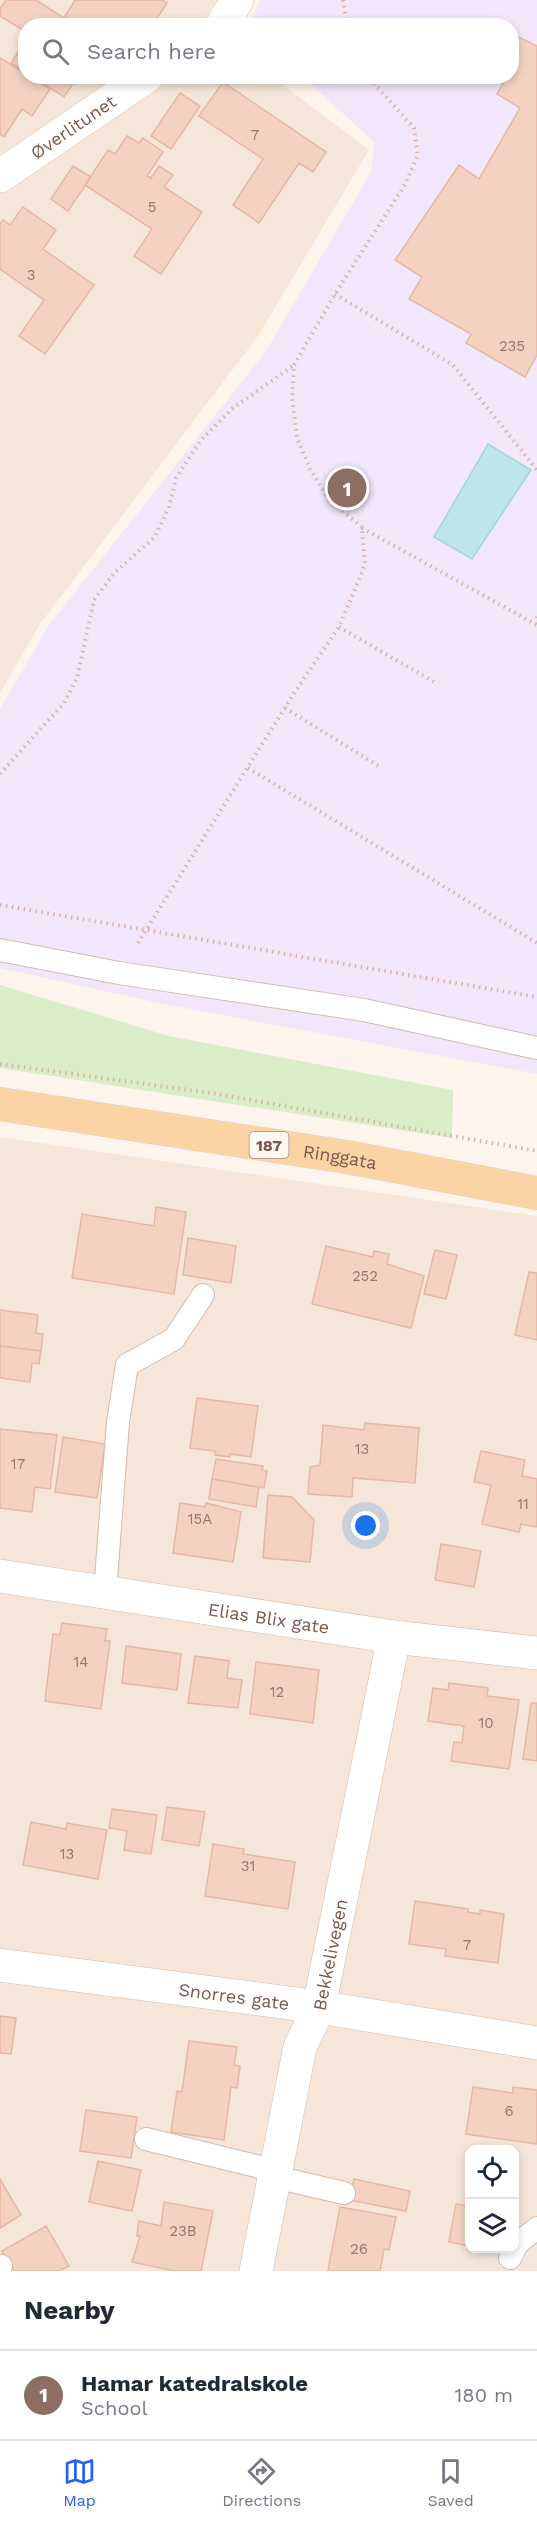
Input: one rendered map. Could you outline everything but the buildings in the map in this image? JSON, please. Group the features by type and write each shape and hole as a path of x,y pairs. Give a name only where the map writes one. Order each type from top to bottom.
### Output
{"main road":[{"name":"Ringgata","path":"0,1104 347,1157 537,1193"}],"street":[{"path":"227,18 237,0"},
{"name":"Øverlitunet","path":"0,176 135,84"},
{"name":"Elias Blix gate","path":"0,1576 394,1637 537,1653"},
{"name":"Bekkelivegen","path":"256,2271 300,2047 319,2007 394,1637"},
{"name":"Snorres gate","path":"0,1965 319,2007 537,2043"}],"lane":[{"path":"0,950 119,973 364,1010 537,1048"},
{"path":"105,1592 118,1422 127,1365 174,1340 202,1295"},
{"path":"146,2139 260,2167 275,2177 344,2193"},
{"path":"510,2258 517,2244 537,2228"}],"path":[{"path":"343,0 346,18"},
{"path":"0,774 64,703 77,678 94,600 115,572 155,537 168,507 176,478 201,440 233,408 294,365 335,294 404,186 418,155 414,128 374,84"},
{"path":"335,294 453,365 537,470"},
{"path":"294,365 292,398 297,438 310,469 329,500 362,527 537,625 537,615"},
{"path":"119,973 285,708 339,627 365,565 362,527"},
{"path":"339,627 436,683"},
{"path":"285,708 380,767"},
{"path":"248,768 537,943"},
{"path":"0,905 537,998"},
{"path":"0,1064 211,1093 537,1151"}],"shaded area":[{"path":"0,0 217,0 206,18 18,18 18,84 282,84 369,150 258,336 40,624 0,693"},
{"path":"260,0 537,0 537,1074 163,1004 0,968 0,709 49,625 266,351 371,172 374,142 311,84 519,84 519,18 253,18"},
{"path":"0,1137 537,1216 537,2271 0,2271"}],"green space":[{"path":"0,985 169,1036 453,1090 452,1138 0,1068"}],"water":[{"path":"488,444 531,470 472,559 434,537"}],"place":[{"name":"Hamar katedralskole","path":"347,488"}]}
